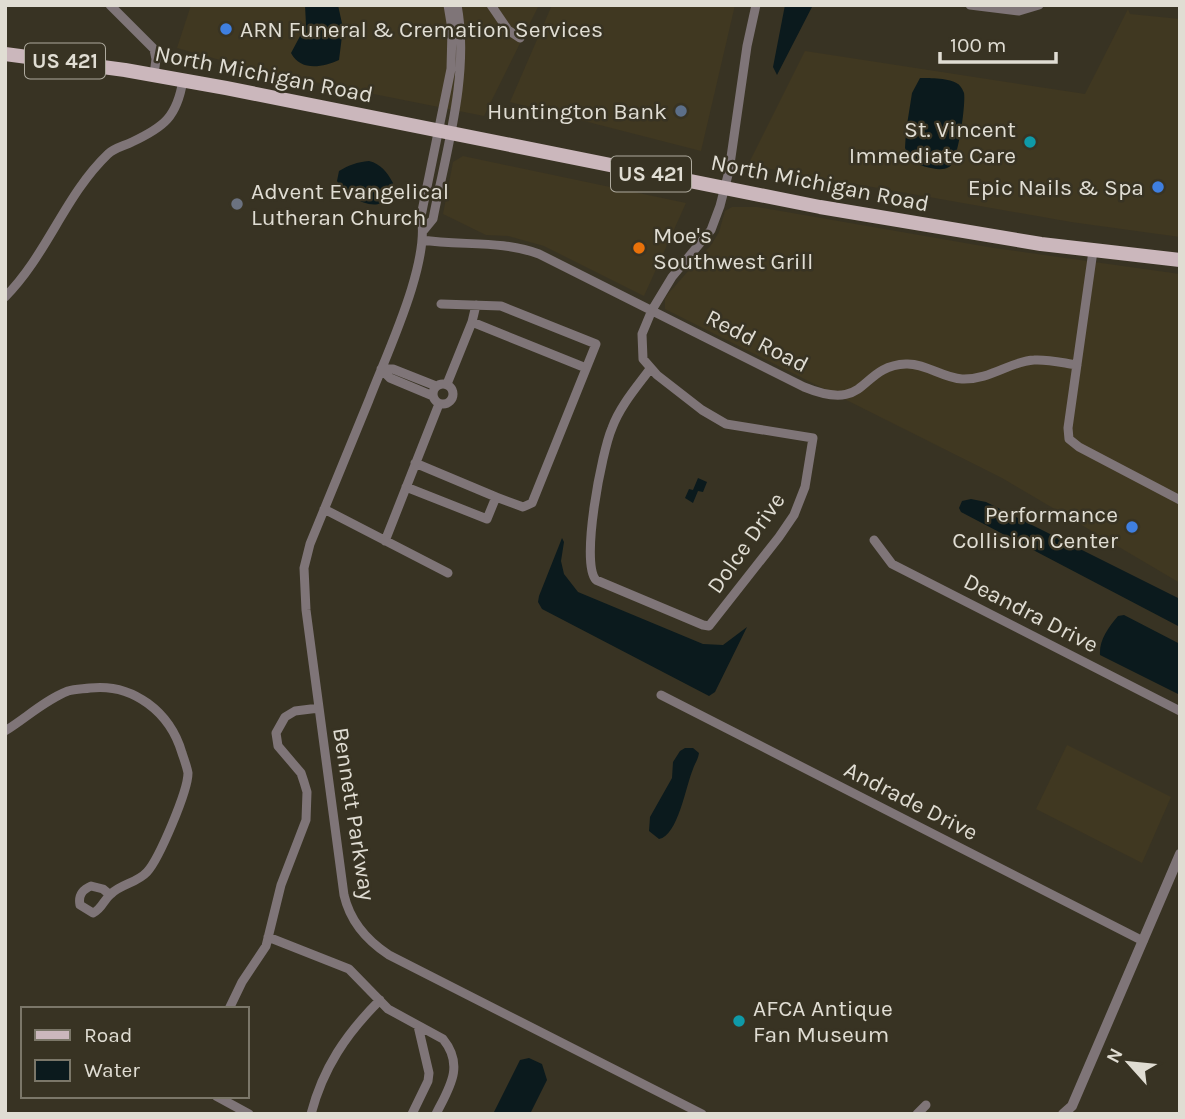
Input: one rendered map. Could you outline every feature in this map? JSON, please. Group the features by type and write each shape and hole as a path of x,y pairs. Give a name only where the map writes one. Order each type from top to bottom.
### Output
{"main road":[{"name":"North Michigan Road","path":"5,54 183,80 919,225 1093,251 1180,260"}],"street":[{"path":"110,5 154,49 154,75"},
{"path":"444,132 452,49 448,5"},
{"path":"444,132 463,53 457,5"},
{"path":"491,5 508,30 520,38"},
{"path":"650,369 643,359 642,334 667,285 711,230 725,188 755,5"},
{"path":"970,5 1010,11 1039,5"},
{"path":"5,297 19,283 75,192 110,152 152,134 171,116 179,99 183,80"},
{"name":"Bennett Parkway","path":"444,132 421,216 424,230 408,299 306,555 304,568 306,610 344,895 355,923 370,942 389,955 702,1114"},
{"name":"Redd Road","path":"422,240 510,246 528,250 804,387 829,396 843,396 857,391 886,368 907,364 961,379 981,378 1032,359 1077,365"},
{"path":"1093,251 1068,428 1069,439 1079,447 1180,500"},
{"path":"415,463 523,507 532,503 596,344 501,306 441,304"},
{"path":"385,541 415,463 436,395 447,384 472,323 476,305"},
{"path":"472,323 586,368"},
{"path":"381,369 393,369 448,403 453,398 453,392 447,384"},
{"name":"Dolce Drive","path":"650,369 702,410 726,424 813,438 805,487 794,515 709,625 703,625 592,576 589,556 602,458 619,412 650,369"},
{"path":"406,487 487,519 496,497"},
{"path":"324,509 449,572"},
{"name":"Deandra Drive","path":"874,540 892,564 1180,711"},
{"path":"5,731 30,712 70,690 102,687 142,699 168,721 179,742 188,772 186,786 155,862 139,879 110,894"},
{"name":"Andrade Drive","path":"661,695 1143,941"},
{"path":"230,1007 242,982 266,946 281,885 306,820 307,792 301,773 278,746 276,733 285,717 295,711 318,708"},
{"path":"1069,1111 1180,854"},
{"path":"268,937 349,970 388,1009 435,1034 447,1045 455,1073 436,1114"},
{"path":"311,1114 319,1084 338,1048 357,1023 380,1000"},
{"path":"412,1114 428,1081 429,1073 418,1026"},
{"path":"220,1098 249,1114"},
{"path":"917,1114 926,1105"}],"shaded area":[{"path":"191,5 539,5 484,116 263,72 177,48"},
{"path":"552,5 735,5 701,151 510,102"},
{"path":"1128,9 1130,14 1180,19 1180,237 1071,222 748,165 805,51 1085,94"},
{"path":"463,156 686,203 644,296 544,246 508,236 486,235 443,214 453,162"},
{"path":"732,207 757,207 994,248 1180,274 1180,583 1002,478 665,309 668,294 711,245 719,232 725,211"},
{"path":"1067,745 1171,797 1142,863 1036,809"}],"water":[{"path":"305,5 338,5 343,28 339,60 326,65 306,65 295,59 291,53 306,25"},
{"path":"785,5 813,5 777,75 773,67"},
{"path":"920,78 954,82 960,85 964,93 963,120 958,144 952,163 945,169 911,162 905,148 912,93"},
{"path":"369,161 383,169 393,183 390,195 384,202 377,204 368,204 350,195 337,181 339,171 353,164"},
{"path":"698,478 707,482 703,492 698,491 693,503 685,498 689,489 693,490"},
{"path":"971,499 986,502 1180,599 1180,627 961,512 959,508 962,501"},
{"path":"562,538 564,542 561,561 564,574 578,592 703,644 723,645 747,627 715,692 709,696 542,609 538,602 539,596"},
{"path":"1124,615 1180,644 1180,695 1100,655 1101,644 1108,630 1118,616"},
{"path":"685,748 693,748 699,753 698,758 676,820 666,836 659,839 649,831 650,817 672,778 673,762"},
{"path":"529,1058 542,1064 547,1080 530,1114 493,1114 520,1060"}],"place":[{"name":"ARN Funeral & Cremation Services","path":"226,29"},
{"name":"Huntington Bank","path":"681,111"},
{"name":"St. Vincent Immediate Care","path":"1030,142"},
{"name":"Epic Nails & Spa","path":"1158,187"},
{"name":"Advent Evangelical Lutheran Church","path":"237,204"},
{"name":"Moe's Southwest Grill","path":"639,248"},
{"name":"Performance Collision Center","path":"1132,527"},
{"name":"AFCA Antique Fan Museum","path":"739,1021"}]}
